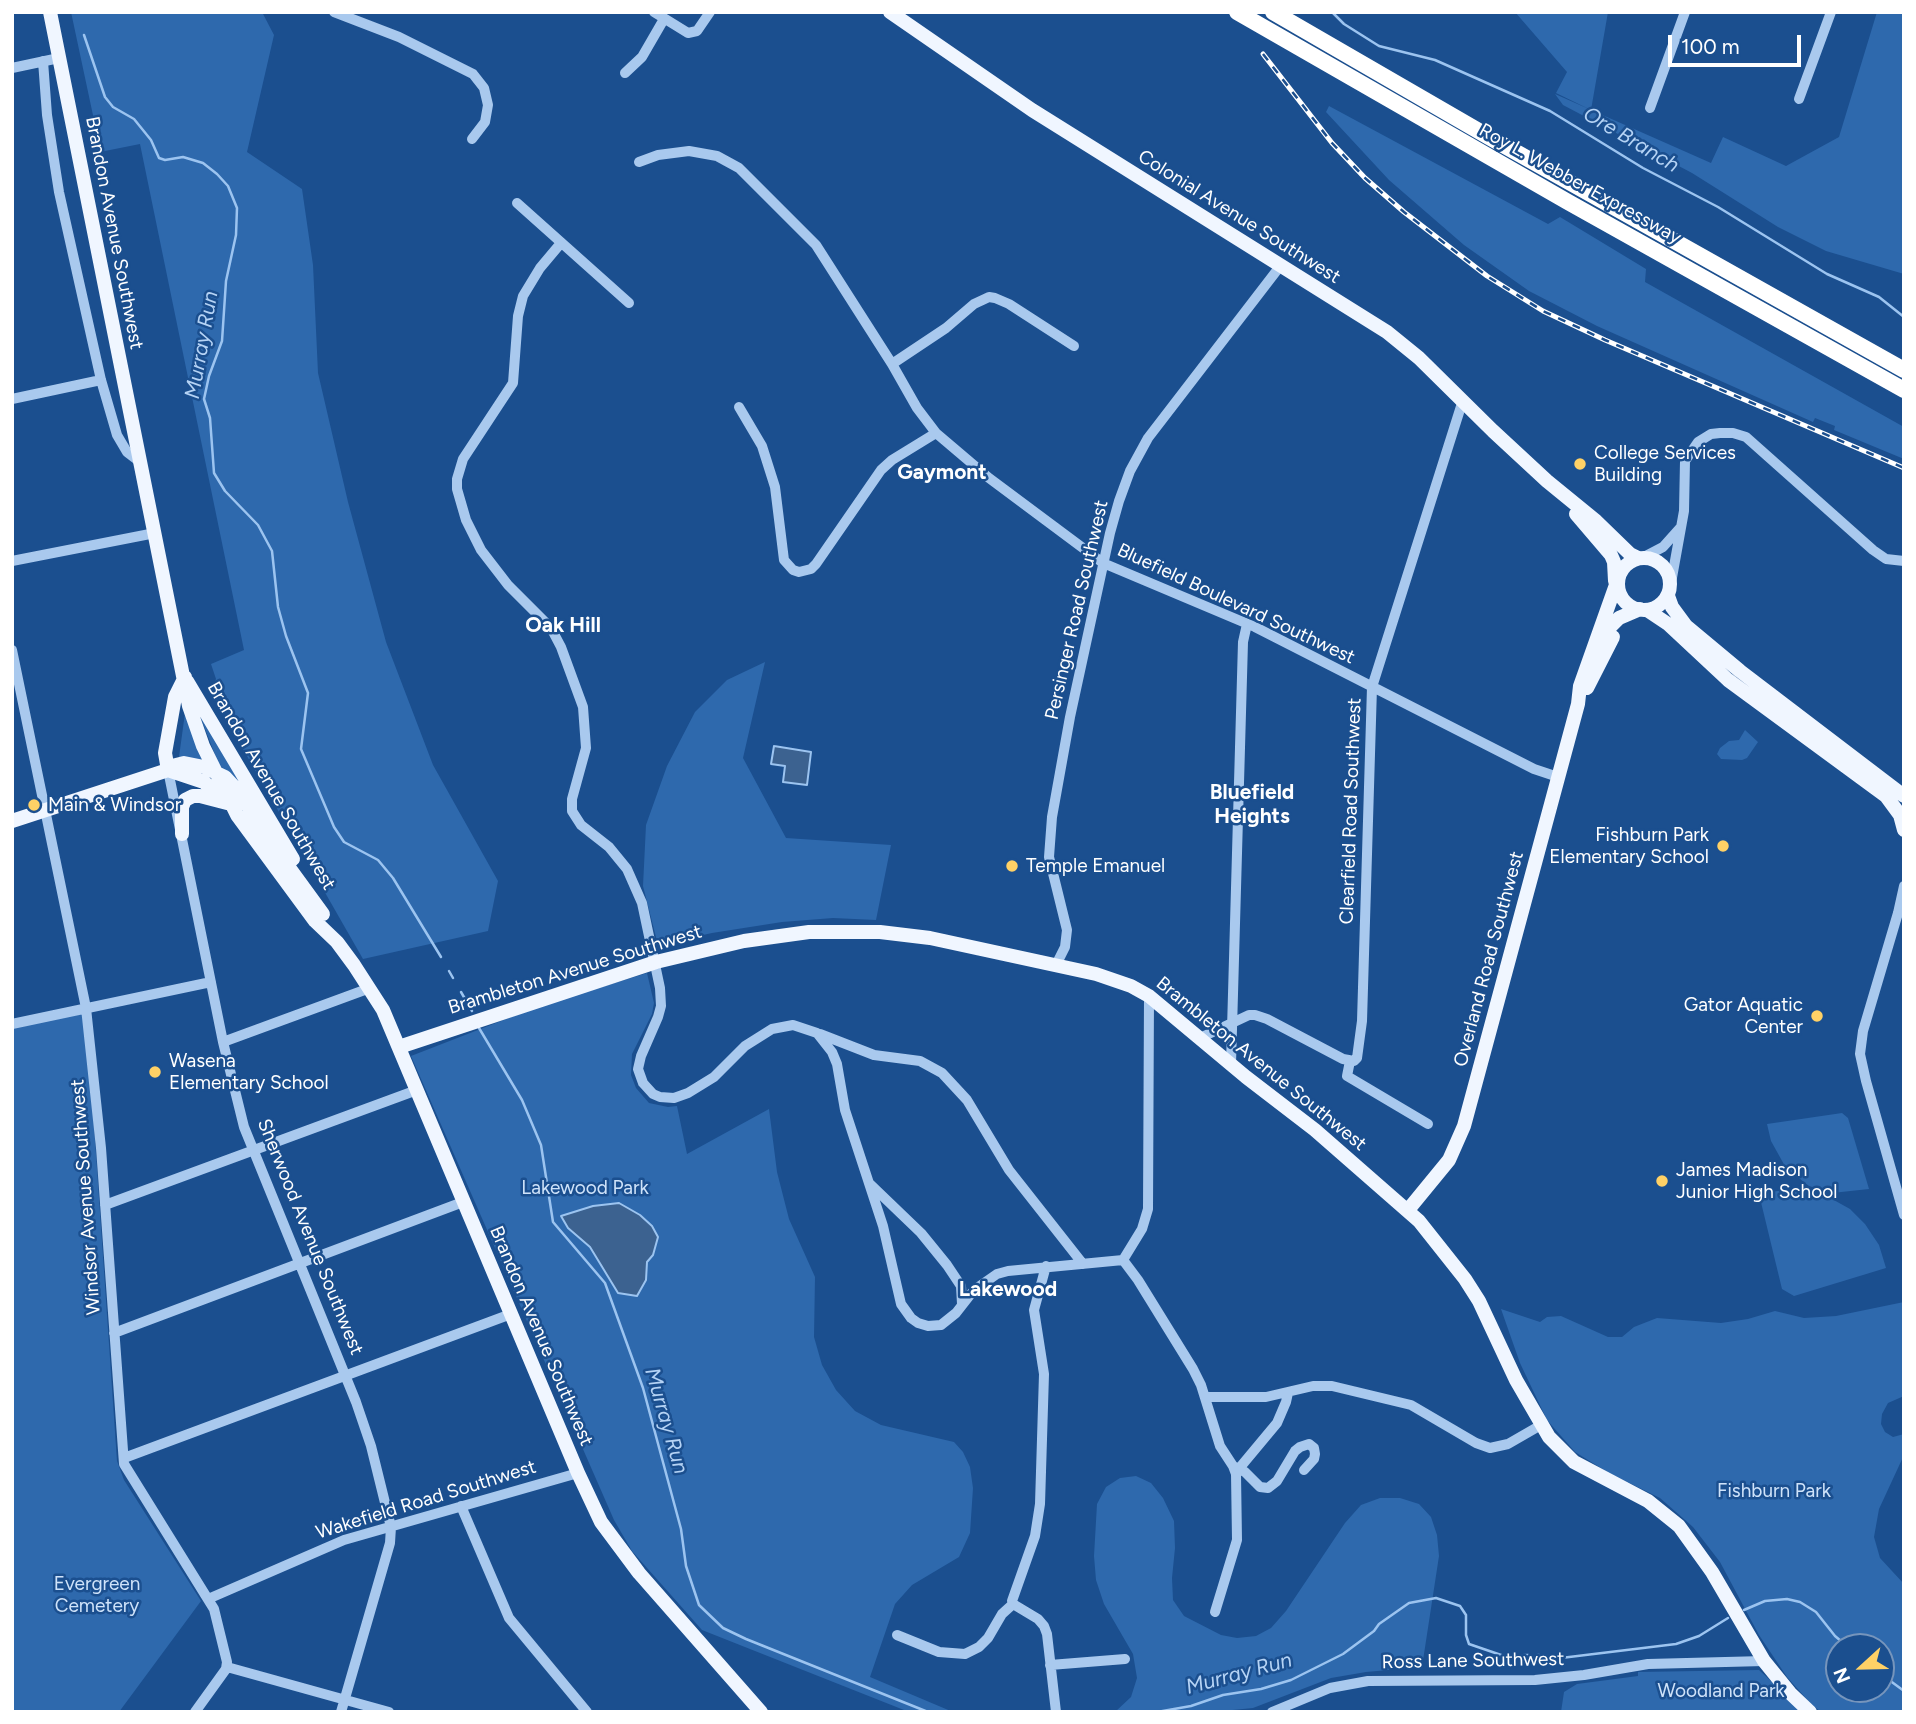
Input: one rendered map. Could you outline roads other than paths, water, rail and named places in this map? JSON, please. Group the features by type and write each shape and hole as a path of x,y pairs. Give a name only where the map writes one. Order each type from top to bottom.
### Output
{"highway":[{"name":"Roy L. Webber Expressway","path":"1237,12 1904,390"},
{"name":"Roy L. Webber Expressway","path":"1273,12 1489,137 1904,370"}],"main road":[{"name":"Brandon Avenue Southwest","path":"50,12 194,723 214,771 237,815 315,921 337,942"},
{"name":"Colonial Avenue Southwest","path":"893,13 1032,110 1387,331 1419,358 1564,499 1611,555 1618,581"},
{"name":"Colonial Avenue Southwest","path":"1547,481 1640,558"},
{"path":"1699,635 1679,606 1666,570 1659,562 1640,558 1627,564 1618,581 1625,600 1649,612 1728,680 1886,796 1902,810 1904,830"},
{"name":"Overland Road Southwest","path":"1408,1210 1449,1160 1464,1126 1578,704 1580,686 1618,581"},
{"path":"1587,688 1616,633 1658,606 1671,583"},
{"path":"1671,583 1677,616 1740,671 1904,796"},
{"name":"Overland Road Southwest","path":"1578,704 1611,626 1628,612 1649,612"},
{"name":"Brandon Avenue Southwest","path":"185,677 337,942 370,988 399,1046 594,1507 612,1539 761,1712"},
{"name":"Sherwood Avenue Southwest","path":"168,770 175,753 185,677"},
{"name":"Brandon Avenue Southwest","path":"12,821 184,763 214,771 225,777 241,794 264,833 323,914"},
{"path":"168,770 204,782 237,815"},
{"path":"182,834 182,807 185,800 200,796 227,803"},
{"name":"Brambleton Avenue Southwest","path":"399,1046 656,962 721,945 779,934 841,931 897,933 930,938 1112,979 1149,996 1315,1130 1408,1210 1465,1279 1489,1321 1516,1380 1555,1444 1574,1462 1648,1501 1679,1526 1701,1554 1764,1661 1790,1693 1810,1712"}],"street":[{"path":"334,12 399,37 473,74 484,88 488,105 485,122 472,139"},
{"path":"625,72 642,57 659,15 684,31 693,33 710,12"},
{"path":"1650,108 1685,12"},
{"path":"1799,99 1831,12"},
{"path":"12,68 59,58"},
{"name":"Brandon Avenue Southwest","path":"43,61 47,115 59,192 101,380 117,435 127,452 140,462"},
{"name":"Bluefield Boulevard Southwest","path":"639,162 658,155 690,151 717,156 739,168 816,244 892,363 917,408 936,433 989,478 1103,563 1247,624 1534,769 1558,777"},
{"path":"517,203 629,303"},
{"path":"561,243 540,268 523,296 518,316 513,383 463,459 457,489 481,550 508,585 551,628 583,708 587,738 572,799 572,811 581,825 609,847 627,869 642,903 656,962 661,1006 641,1056 638,1069 643,1083 653,1094 674,1098 701,1086 745,1046 772,1029 793,1025 862,1051 920,1062 942,1073 967,1100 1009,1170 1083,1264"},
{"name":"Persinger Road Southwest","path":"1056,965 1065,947 1067,930 1049,857 1052,817 1070,717 1119,501 1137,456 1184,390 1281,265"},
{"path":"892,363 946,328 974,304 989,298 1009,304 1074,346"},
{"path":"12,398 101,380"},
{"name":"Clearfield Road Southwest","path":"1350,1061 1357,1058 1363,984 1373,687 1463,400"},
{"path":"739,407 753,427 769,465 780,510 784,560 793,570 805,571 816,564 881,470 892,460 936,433"},
{"path":"1671,583 1685,511 1685,461 1698,442 1707,436 1733,433 1746,437 1757,446 1880,555 1886,559 1904,561"},
{"path":"1640,558 1663,547 1682,526"},
{"path":"12,561 155,533"},
{"path":"1231,1064 1244,642 1247,624"},
{"name":"Windsor Avenue Southwest","path":"12,650 86,1008 94,1069 126,1469 208,1599 218,1622 227,1667"},
{"name":"Sherwood Avenue Southwest","path":"168,770 235,1096 252,1152 368,1437 391,1527 390,1543 341,1712"},
{"path":"1904,886 1863,1031 1860,1054 1904,1215"},
{"path":"12,1024 211,982"},
{"path":"223,1042 370,988"},
{"path":"1123,1261 1142,1229 1148,1209 1149,996"},
{"path":"1200,1038 1249,1015 1268,1019 1350,1061 1347,1076 1428,1124"},
{"path":"817,1033 837,1063 845,1110 883,1226 898,1295 905,1312 918,1323 935,1326 948,1320 974,1290 1008,1270 1123,1261"},
{"path":"105,1205 417,1090"},
{"path":"869,1183 921,1233 947,1265 961,1286 962,1304"},
{"path":"114,1333 463,1202"},
{"path":"1123,1261 1138,1280 1193,1369 1220,1446 1236,1469 1260,1487 1268,1488 1277,1481 1295,1451 1309,1444 1314,1448 1315,1454 1304,1471"},
{"path":"897,1635 939,1652 965,1654 979,1647 988,1638 1002,1614 1013,1604 1039,1511 1044,1374 1034,1310 1046,1266"},
{"path":"124,1458 511,1314"},
{"path":"1205,1397 1241,1398 1287,1393 1313,1386 1332,1386 1402,1402 1490,1448 1508,1444 1541,1425"},
{"path":"1215,1612 1237,1540 1236,1469 1277,1423 1287,1393"},
{"name":"Wakefield Road Southwest","path":"208,1599 344,1540 578,1473"},
{"path":"461,1506 506,1613 587,1712"},
{"path":"1013,1604 1033,1615 1044,1626 1056,1712"},
{"path":"1050,1665 1125,1659"},
{"name":"Ross Lane Southwest","path":"1272,1712 1330,1688 1368,1681 1535,1680 1648,1664 1764,1661"},
{"path":"195,1712 227,1667 388,1712"}],"waterway":[{"name":"Ore Branch","path":"1332,12 1344,24 1379,46 1435,60 1550,111 1643,168 1718,207 1827,274 1879,297 1904,317"},
{"name":"Murray Run","path":"84,35 105,97 113,107 134,119 151,140 159,158 165,160 183,157 203,163 217,174 228,186 237,208 236,235 226,281 222,341 204,399 210,418 214,473 225,491 258,525 272,551 278,607 308,693 301,749 334,827 344,842 378,860 393,878 441,957"},
{"name":"Murray Run","path":"449,971 453,978"},
{"name":"Murray Run","path":"461,992 472,1011"},
{"name":"Murray Run","path":"479,1028 522,1100 541,1145 553,1222 605,1283 643,1388 681,1529 686,1566 699,1605 723,1628 746,1639 928,1712"},
{"name":"Murray Run","path":"1157,1712 1291,1680 1343,1654 1409,1603 1436,1598 1460,1606 1466,1615 1469,1644 1504,1656 1528,1655"},
{"name":"Murray Run","path":"1744,1610 1765,1601 1787,1599 1800,1602 1816,1612 1833,1633"},
{"name":"Murray Run","path":"1538,1655 1561,1658 1676,1644 1699,1636 1728,1618"},
{"name":"Murray Run","path":"1895,1684 1904,1691"}],"railway":[{"path":"1263,54 1332,143 1365,178 1487,276 1543,311 1605,340 1904,468"}],"place":[{"name":"College Services Building","path":"1580,464"},
{"name":"Main & Windsor","path":"34,805"},
{"name":"Fishburn Park Elementary School","path":"1723,846"},
{"name":"Temple Emanuel","path":"1012,866"},
{"name":"Gator Aquatic Center","path":"1817,1016"},
{"name":"Wasena Elementary School","path":"155,1072"},
{"name":"James Madison Junior High School","path":"1662,1181"}],"district":[{"name":"Gaymont","path":"942,473"},
{"name":"Oak Hill","path":"563,626"},
{"name":"Bluefield Heights","path":"1252,805"},
{"name":"Lakewood","path":"1008,1290"}],"park label":[{"name":"Lakewood Park","path":"585,1188"},
{"name":"Fishburn Park","path":"1774,1491"},
{"name":"Evergreen Cemetery","path":"97,1595"},
{"name":"Woodland Park","path":"1721,1691"}]}
